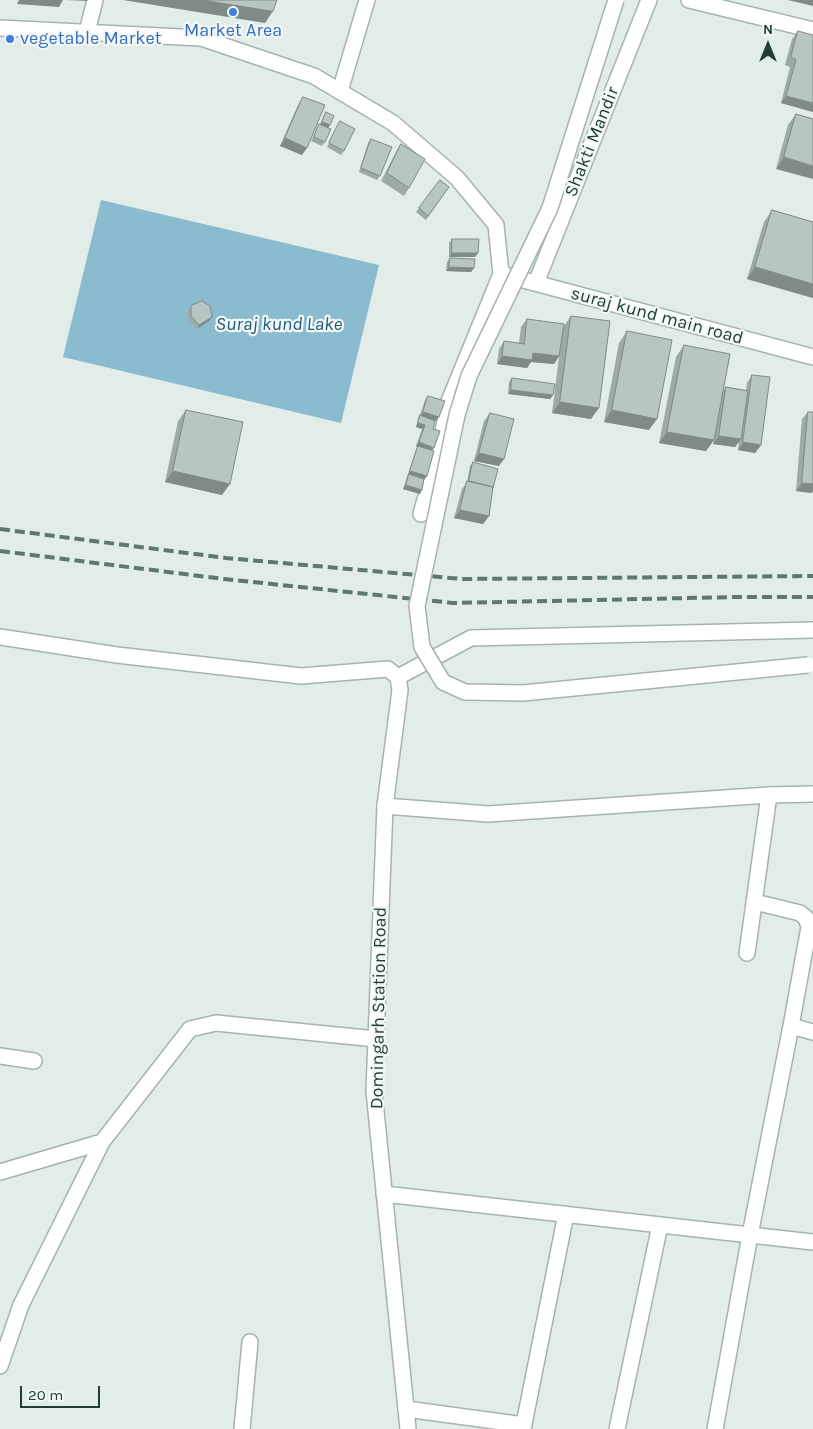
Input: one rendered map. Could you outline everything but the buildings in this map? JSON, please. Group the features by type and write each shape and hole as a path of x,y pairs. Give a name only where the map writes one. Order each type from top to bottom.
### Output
{"street":[{"path":"87,32 95,0"},
{"path":"340,91 367,0"},
{"path":"616,0 550,208 469,376 457,415 417,606 422,647 443,682 465,692 523,693 811,665"},
{"name":"Shakti Mandir","path":"536,283 649,0"},
{"path":"689,0 813,30"},
{"path":"0,28 201,38 314,76 393,123 458,178 496,225 500,274 449,401 441,442 421,514"},
{"name":"suraj kund main road","path":"500,274 813,357"},
{"path":"0,637 117,655 301,676 388,669 398,677 471,638 813,630"},
{"name":"Domingarh Station Road","path":"398,677 400,690 385,806 374,1091 408,1429"},
{"path":"385,806 488,814 769,795 813,794"},
{"path":"747,953 769,795"},
{"path":"716,1429 750,1235 809,927 806,918 800,913 755,902"},
{"path":"0,1366 21,1305 102,1142 190,1030 216,1023 376,1039"},
{"path":"791,1026 813,1032"},
{"path":"0,1056 34,1061"},
{"path":"0,1172 102,1142"},
{"path":"384,1194 813,1242"},
{"path":"406,1408 524,1427 566,1214"},
{"path":"617,1429 660,1225"},
{"path":"242,1429 250,1342"}],"water":[{"name":"Suraj kund Lake","path":"101,200 379,265 341,423 63,357"}],"railway":[{"path":"0,529 226,558 462,579 813,576"},
{"path":"0,551 224,579 453,603 813,597"}],"place":[{"name":"Market Area","path":"233,12"},
{"name":"vegetable Market","path":"10,39"}]}
